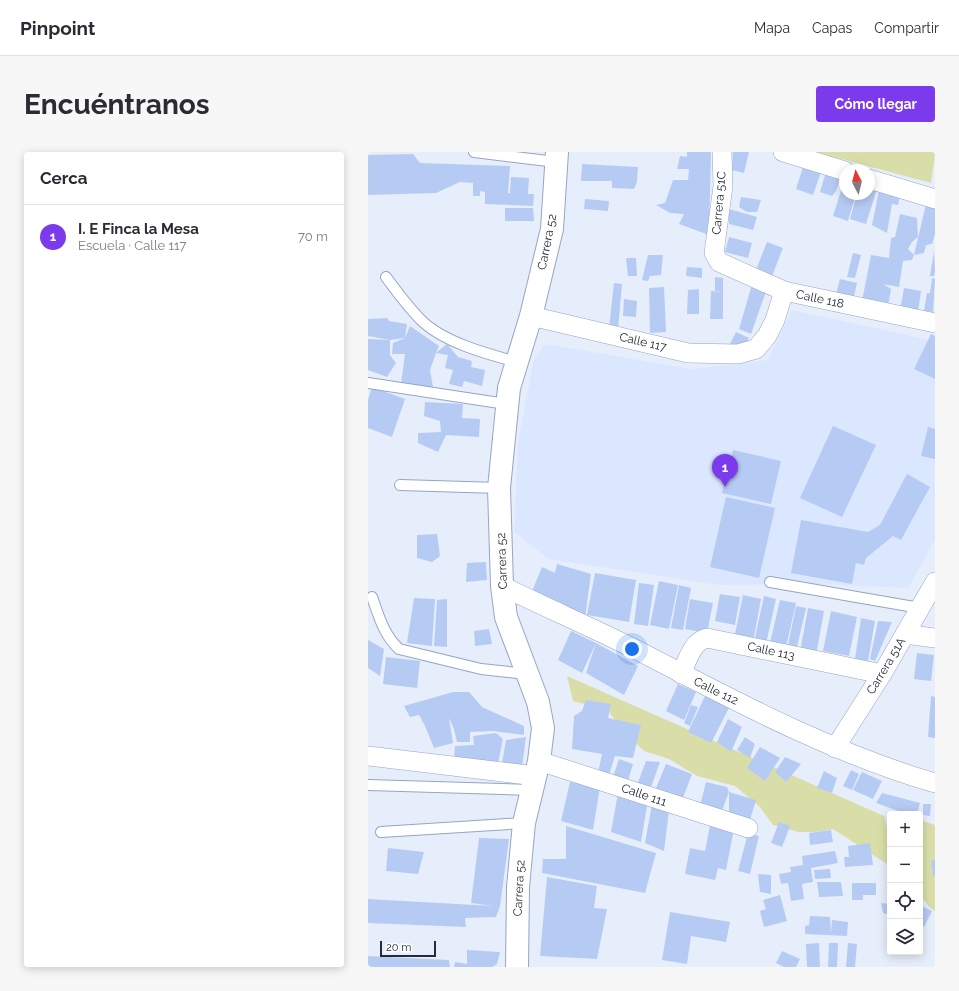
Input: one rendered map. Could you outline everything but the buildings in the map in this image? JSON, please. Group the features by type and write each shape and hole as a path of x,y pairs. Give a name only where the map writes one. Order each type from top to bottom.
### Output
{"main road":[{"name":"Carrera 52","path":"517,967 518,887 524,823 536,776 543,728 538,702 506,617 502,586 499,488 506,404 531,316 552,229 557,157"}],"street":[{"name":"Carrera 51C","path":"714,253 723,186 722,152"},
{"path":"790,153 839,169"},
{"path":"875,181 935,199"},
{"name":"Calle 118","path":"714,253 719,262 784,291 935,323"},
{"name":"Calle 117","path":"531,316 688,353 738,354 756,349 767,336 775,320 784,291"},
{"name":"Carrera 51A","path":"835,748 882,674 935,582"},
{"name":"Calle 112","path":"502,586 630,647 779,723 835,748 935,783"},
{"path":"905,634 935,638"},
{"name":"Calle 113","path":"681,674 695,645 700,640 707,638 882,674"},
{"name":"Calle 111","path":"368,756 536,776 748,828"}],"lane":[{"path":"474,152 557,157"},
{"path":"386,277 401,298 427,325 444,336 484,353 517,362"},
{"path":"368,382 506,404"},
{"path":"400,485 499,488"},
{"path":"770,582 920,608"},
{"path":"372,597 386,635 399,649 481,669 527,674"},
{"path":"368,785 536,776"},
{"path":"381,832 524,823"}],"shaded area":[{"path":"792,310 935,341 935,540 908,588 817,584 719,585 549,559 514,532 518,442 534,359 545,344 692,369 768,360"}],"green space":[{"path":"816,152 935,152 931,183 875,168 875,164 861,164"},
{"path":"567,676 884,816 887,827 887,864 833,829 816,832 798,832 773,825 759,806 735,786 697,776 669,759 644,751 627,735 608,711 573,701"},
{"path":"923,821 935,825 935,911 931,909 923,899"}],"place":[{"name":"I. E Finca la Mesa","path":"725,487"}]}
